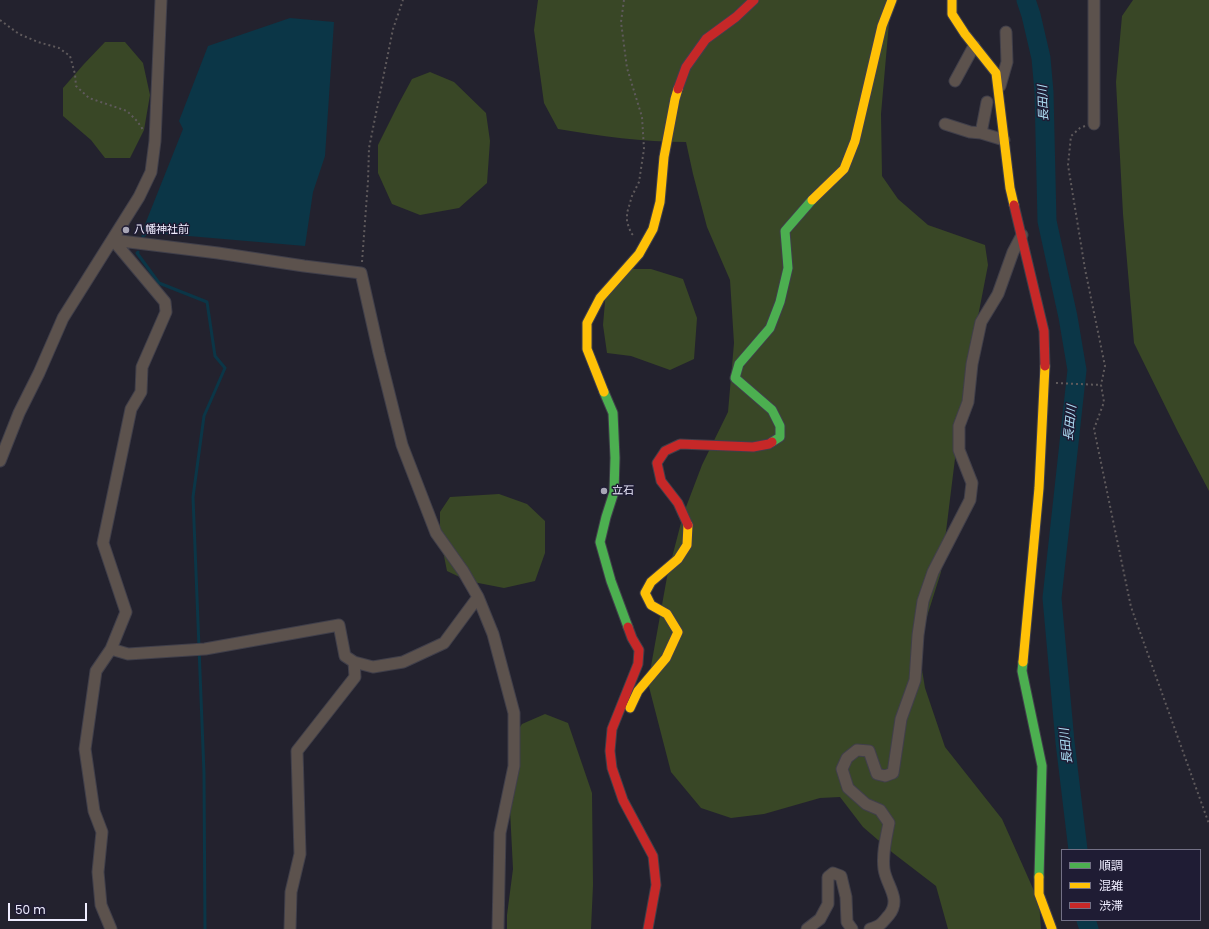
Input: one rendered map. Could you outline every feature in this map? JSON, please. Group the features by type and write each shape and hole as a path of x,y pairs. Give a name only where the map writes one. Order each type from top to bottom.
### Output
{"street":[{"path":"0,461 19,413 39,373 63,318 139,197 151,172 155,141 161,0"},
{"path":"648,929 656,884 653,856 623,800 612,768 610,751 612,729 638,664 639,650 632,638 611,580 600,542 614,492 615,458 613,413 587,349 587,324 600,298 639,254 653,229 660,202 664,157 675,99 686,67 706,39 736,18 754,0"},
{"path":"610,751 638,691 666,658 678,632 667,614 651,605 645,593 651,582 678,559 688,545 688,525 678,503 661,481 657,463 665,451 680,444 753,447 769,444 780,437 780,426 772,410 735,378 739,364 770,328 780,302 788,268 785,231 806,205 844,169 855,141 882,26 892,0"},
{"path":"952,0 952,14 965,34 996,73 1010,188 1044,331 1046,370 1039,488 1022,671 1042,766 1039,894 1052,929"},
{"path":"1094,0 1094,124"},
{"path":"999,93 1007,62 1006,32"},
{"path":"955,81 974,46"},
{"path":"981,133 987,102"},
{"path":"945,124 1004,140"},
{"path":"870,929 881,925 893,909 894,898 884,871 883,856 888,823 880,810 866,804 848,788 842,769 847,758 857,750 869,751 877,774 885,776 893,773 901,719 915,680 918,634 923,601 933,572 970,500 972,483 959,450 958,426 968,402 972,364 981,322 998,294 1013,252 1022,235"},
{"path":"113,240 361,273 378,354 402,445 436,533 464,571 478,597 493,634 514,713 514,766 500,833 498,929"},
{"path":"111,929 101,905 98,872 102,832 94,811 85,749 96,671 111,649 126,612 103,543 131,410 141,392 142,367 166,312 165,302 113,240"},
{"path":"111,649 128,654 205,649 339,625 346,656 354,662 373,667 403,662 444,643 478,597"},
{"path":"290,929 291,892 300,854 297,751 355,677 354,662"},
{"path":"808,929 820,918 828,904 828,877 833,872 841,876 846,897 847,922 852,929"}],"path":[{"path":"361,273 369,148 393,29 403,0"},
{"path":"624,0 621,22 627,68 642,116 644,149 639,182 632,196 627,213 627,222 631,233 644,245"},
{"path":"0,20 19,34 38,42 59,48 70,56 75,74 76,86 89,98 127,111 137,121 148,136 155,141"},
{"path":"1094,124 1080,128 1071,136 1068,165 1085,269 1106,366 1101,385 1104,402 1094,430 1131,607 1209,824"},
{"path":"1054,383 1101,385"}],"green space":[{"path":"538,0 891,0 881,114 882,176 898,199 928,225 985,245 988,265 963,394 941,572 918,645 925,688 945,747 1002,819 1039,902 1041,929 948,929 936,886 893,853 863,827 840,797 820,798 764,814 731,818 701,808 671,772 648,683 667,577 683,515 702,465 728,412 734,343 730,280 707,227 686,142 622,138 558,129 544,103 534,30"},
{"path":"1133,0 1209,0 1209,491 1134,343 1123,214 1116,82 1122,16"},
{"path":"105,42 125,42 143,63 150,95 144,130 130,158 105,158 91,140 63,116 63,88"},
{"path":"430,72 454,82 486,113 490,141 487,183 459,208 420,215 392,204 378,173 378,145 412,79"},
{"path":"623,269 651,269 683,279 697,318 694,359 670,370 631,356 607,353 603,325 606,290"},
{"path":"499,494 527,504 545,521 545,553 535,581 504,588 468,581 447,571 440,536 440,512 450,497"},
{"path":"545,714 568,723 592,793 593,885 591,929 507,929 507,915 513,869 509,744 522,724"}],"water":[{"path":"290,18 334,22 325,156 313,192 305,246 142,232 183,129 179,121 208,46"}],"waterway":[{"name":"長田川","path":"1026,0 1041,58 1044,92 1047,221 1068,317 1077,370 1052,598 1065,742 1078,849"},
{"path":"143,236 150,230"},
{"path":"138,252 137,253 159,283 207,302 215,356 225,368 204,416 193,497 204,773 205,929"},
{"name":"長田川","path":"1086,921 1089,929"}],"traffic: fast":[{"path":"772,442 780,437 780,426 772,410 735,378 739,364 770,328 780,302 788,268 785,231 812,200"},
{"path":"604,392 613,413 615,458 614,492 600,542 611,581 628,627"},
{"path":"1023,662 1022,671 1042,766 1039,877"}],"traffic: slow":[{"path":"812,200 844,169 855,141 882,26 892,0"},
{"path":"952,0 952,14 965,34 996,73 1010,188 1014,205"},
{"path":"604,392 587,349 587,323 600,298 639,254 653,229 660,202 664,157 678,89"},
{"path":"1023,662 1039,488 1045,366"},
{"path":"630,708 638,691 666,658 678,632 667,614 651,605 645,593 651,582 678,559 687,545 688,525"},
{"path":"1039,877 1039,894 1052,929"}],"traffic: jam":[{"path":"678,89 686,67 706,39 736,17 754,0"},
{"path":"1014,205 1044,331 1045,366"},
{"path":"688,525 678,503 661,481 657,463 665,451 680,444 753,447 772,442"},
{"path":"628,627 639,650 638,664 612,729 610,751 612,768 623,800 653,856 656,885 648,929"}],"place":[{"name":"八幡神社前","path":"126,230"},
{"name":"立石","path":"604,491"}]}
